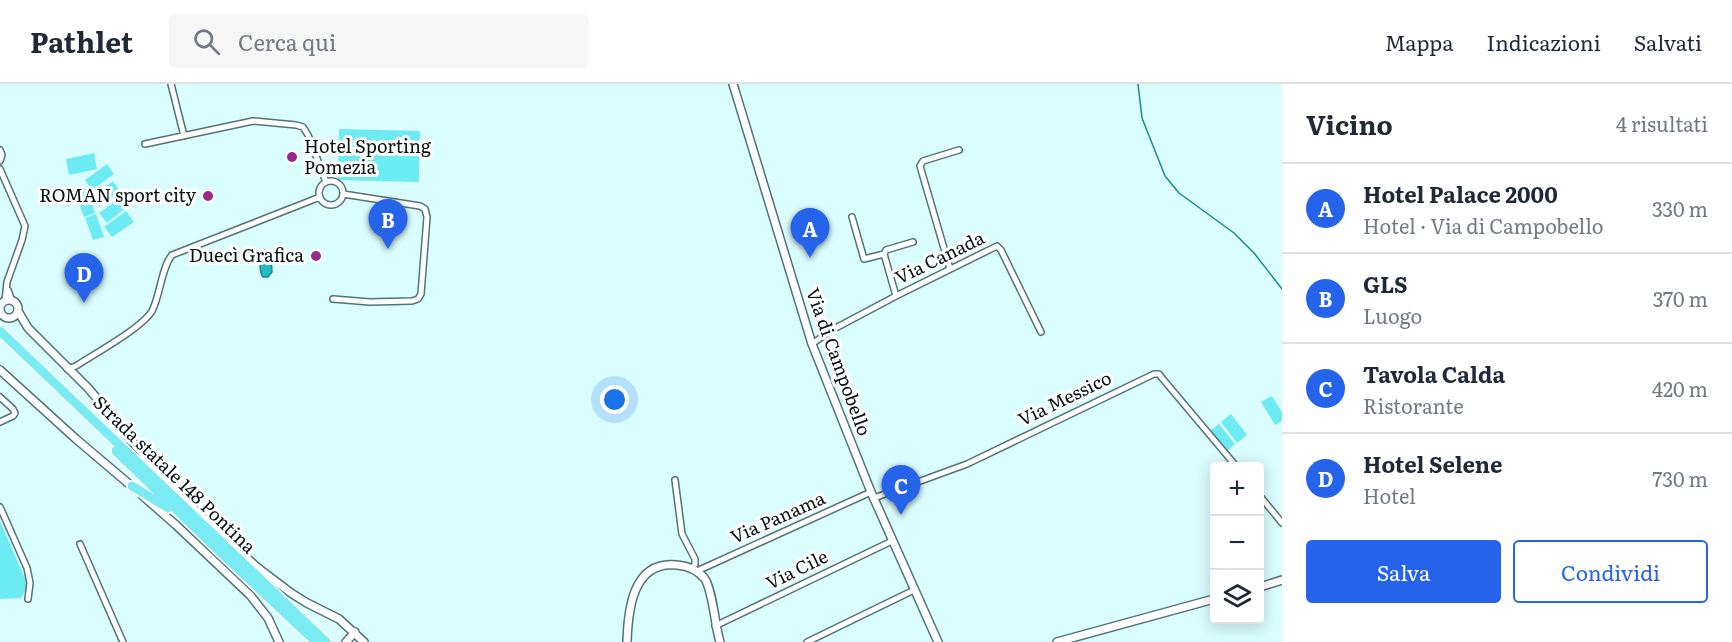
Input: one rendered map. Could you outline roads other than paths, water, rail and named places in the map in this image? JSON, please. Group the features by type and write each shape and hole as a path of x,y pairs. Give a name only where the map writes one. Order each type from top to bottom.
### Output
{"highway":[{"name":"Strada statale 148 Pontina","path":"0,331 326,642"},
{"name":"Strada statale 148 Pontina","path":"0,339 190,523"},
{"path":"132,486 159,501 190,523 316,642"},
{"path":"162,486 204,519"}],"street":[{"path":"171,84 184,136"},
{"name":"Via di Campobello","path":"733,84 812,344 872,495 938,642"},
{"path":"145,144 253,121 300,126 308,135 326,182"},
{"path":"0,150 2,155 0,161"},
{"path":"950,269 920,165 923,161 959,150"},
{"path":"0,169 25,226 7,282 5,302 1,307 3,315 12,318 17,313"},
{"path":"330,181 341,186 343,194 340,201 333,205 325,203 320,197 320,189 330,181"},
{"path":"333,299 370,302 404,301 416,300 421,294 427,217 424,209 420,206 343,194"},
{"path":"64,367 76,366 148,317 158,296 168,260 172,255 320,197"},
{"path":"852,217 863,258 868,259 884,254 885,250 913,242"},
{"name":"Via Canada","path":"812,344 830,331 996,246 999,247 1041,332"},
{"path":"884,254 896,296"},
{"path":"5,302 17,305 17,313 27,328 75,379 79,380 165,481 204,519 291,594 334,616 364,642"},
{"path":"0,370 176,525 250,595 268,618 279,642"},
{"name":"Via Messico","path":"872,495 963,466 1154,374 1159,374 1233,462"},
{"path":"0,397 15,413 14,416 0,422"},
{"path":"675,480 682,534 695,557 694,570"},
{"name":"Via Panama","path":"694,570 872,495"},
{"path":"1264,501 1282,523"},
{"path":"0,507 28,570 30,584 28,599"},
{"name":"Via Cile","path":"716,626 892,541"},
{"path":"80,544 123,642"},
{"path":"627,642 628,619 644,575 660,565 677,565 694,570 706,583 720,642"},
{"path":"1264,585 1282,580"},
{"path":"807,642 914,590"},
{"path":"1057,642 1210,600"},
{"path":"346,642 355,632"}],"waterway":[{"path":"1138,84 1142,118 1165,176 1179,193 1234,233 1254,253 1282,289"}],"place":[{"name":"Hotel Sporting Pomezia","path":"292,157"},
{"name":"ROMAN sport city","path":"208,196"},
{"name":"GLS","path":"388,249"},
{"name":"Duecì Grafica","path":"316,256"},
{"name":"Hotel Palace 2000","path":"810,258"},
{"name":"Hotel Selene","path":"84,303"},
{"name":"Tavola Calda","path":"901,515"}]}
